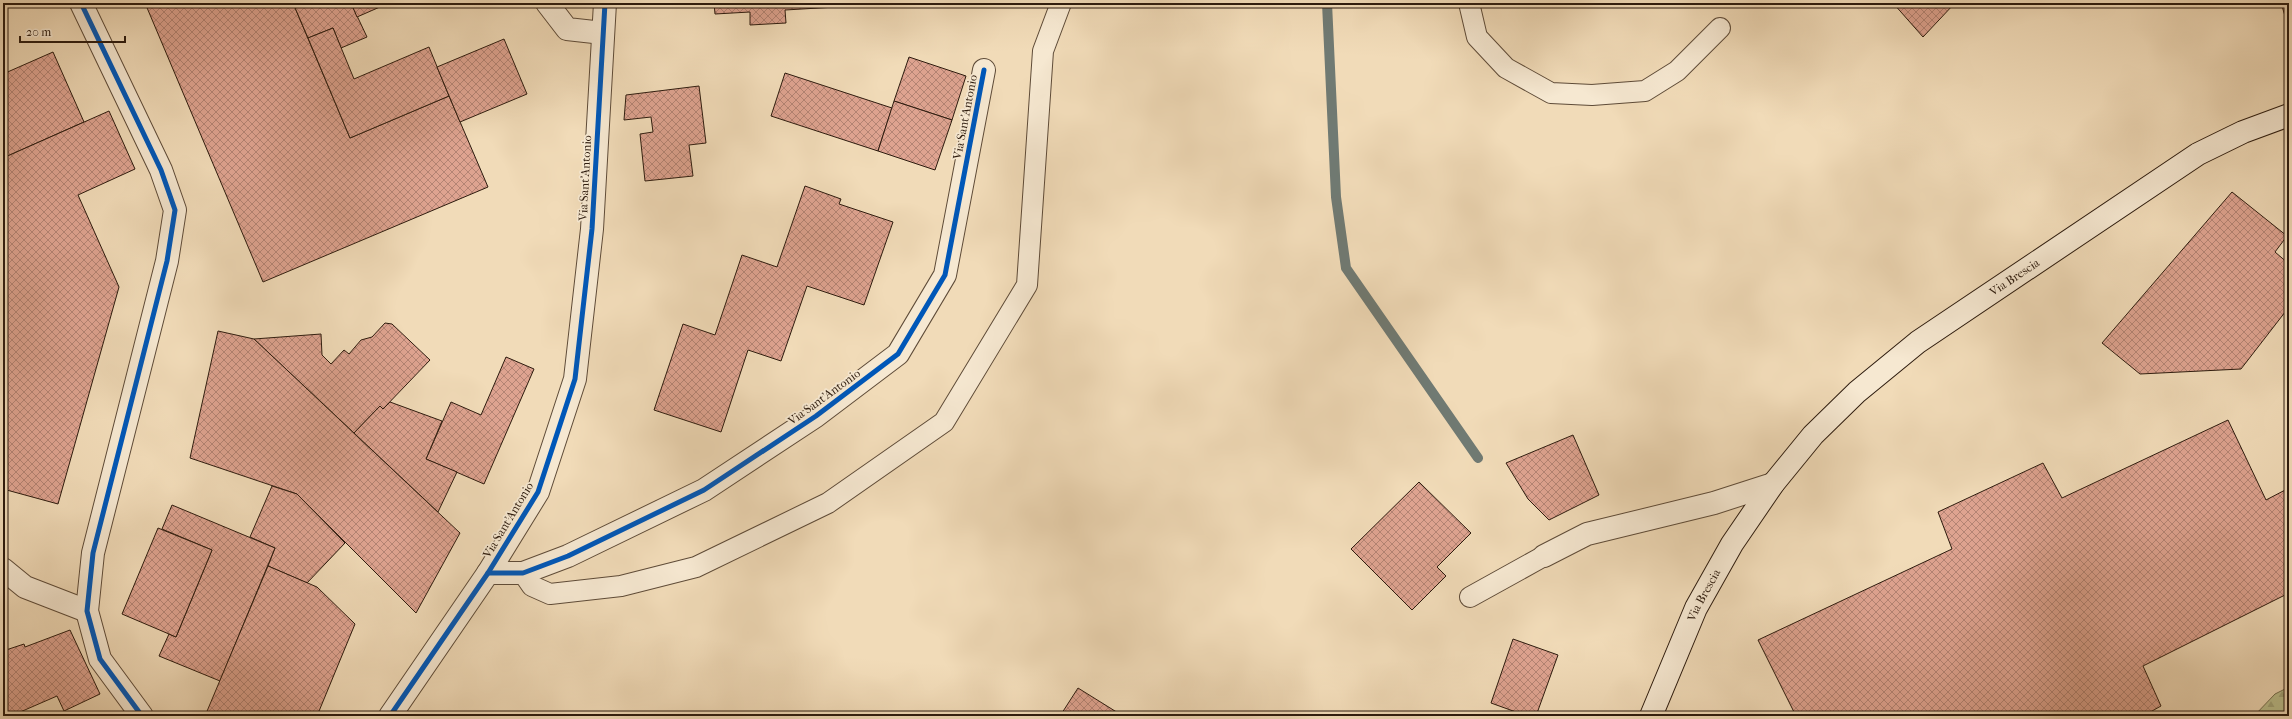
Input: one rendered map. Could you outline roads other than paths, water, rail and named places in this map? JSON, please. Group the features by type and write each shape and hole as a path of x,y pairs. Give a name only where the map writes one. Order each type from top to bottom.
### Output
{"street":[{"path":"80,3 161,170 175,210 167,261 93,553 87,611 100,658 142,716"},
{"path":"547,3 568,29 603,33"},
{"name":"Via Sant'Antonio","path":"390,716 488,573 538,492 575,380 592,229 604,3"},
{"name":"Via Sant'Antonio","path":"488,573 523,573 568,556 704,490 816,416 898,354 945,275 984,70"},
{"name":"Via Brescia","path":"1651,716 1696,608 1732,544 1773,484 1814,435 1857,392 1918,342 2198,154 2243,132 2289,115"},
{"path":"1544,556 1587,534 1714,503 1773,484"},
{"path":"3,569 25,587 87,611"}],"lane":[{"path":"523,573 532,586 550,594 621,586 696,567 828,503 944,422 1027,285 1043,51 1061,3"},
{"path":"1469,3 1477,36 1506,68 1551,93 1592,96 1644,91 1677,71 1720,28"},
{"path":"1470,598 1544,556"}],"waterway":[{"path":"1327,3 1336,197 1346,268 1478,458"}]}
